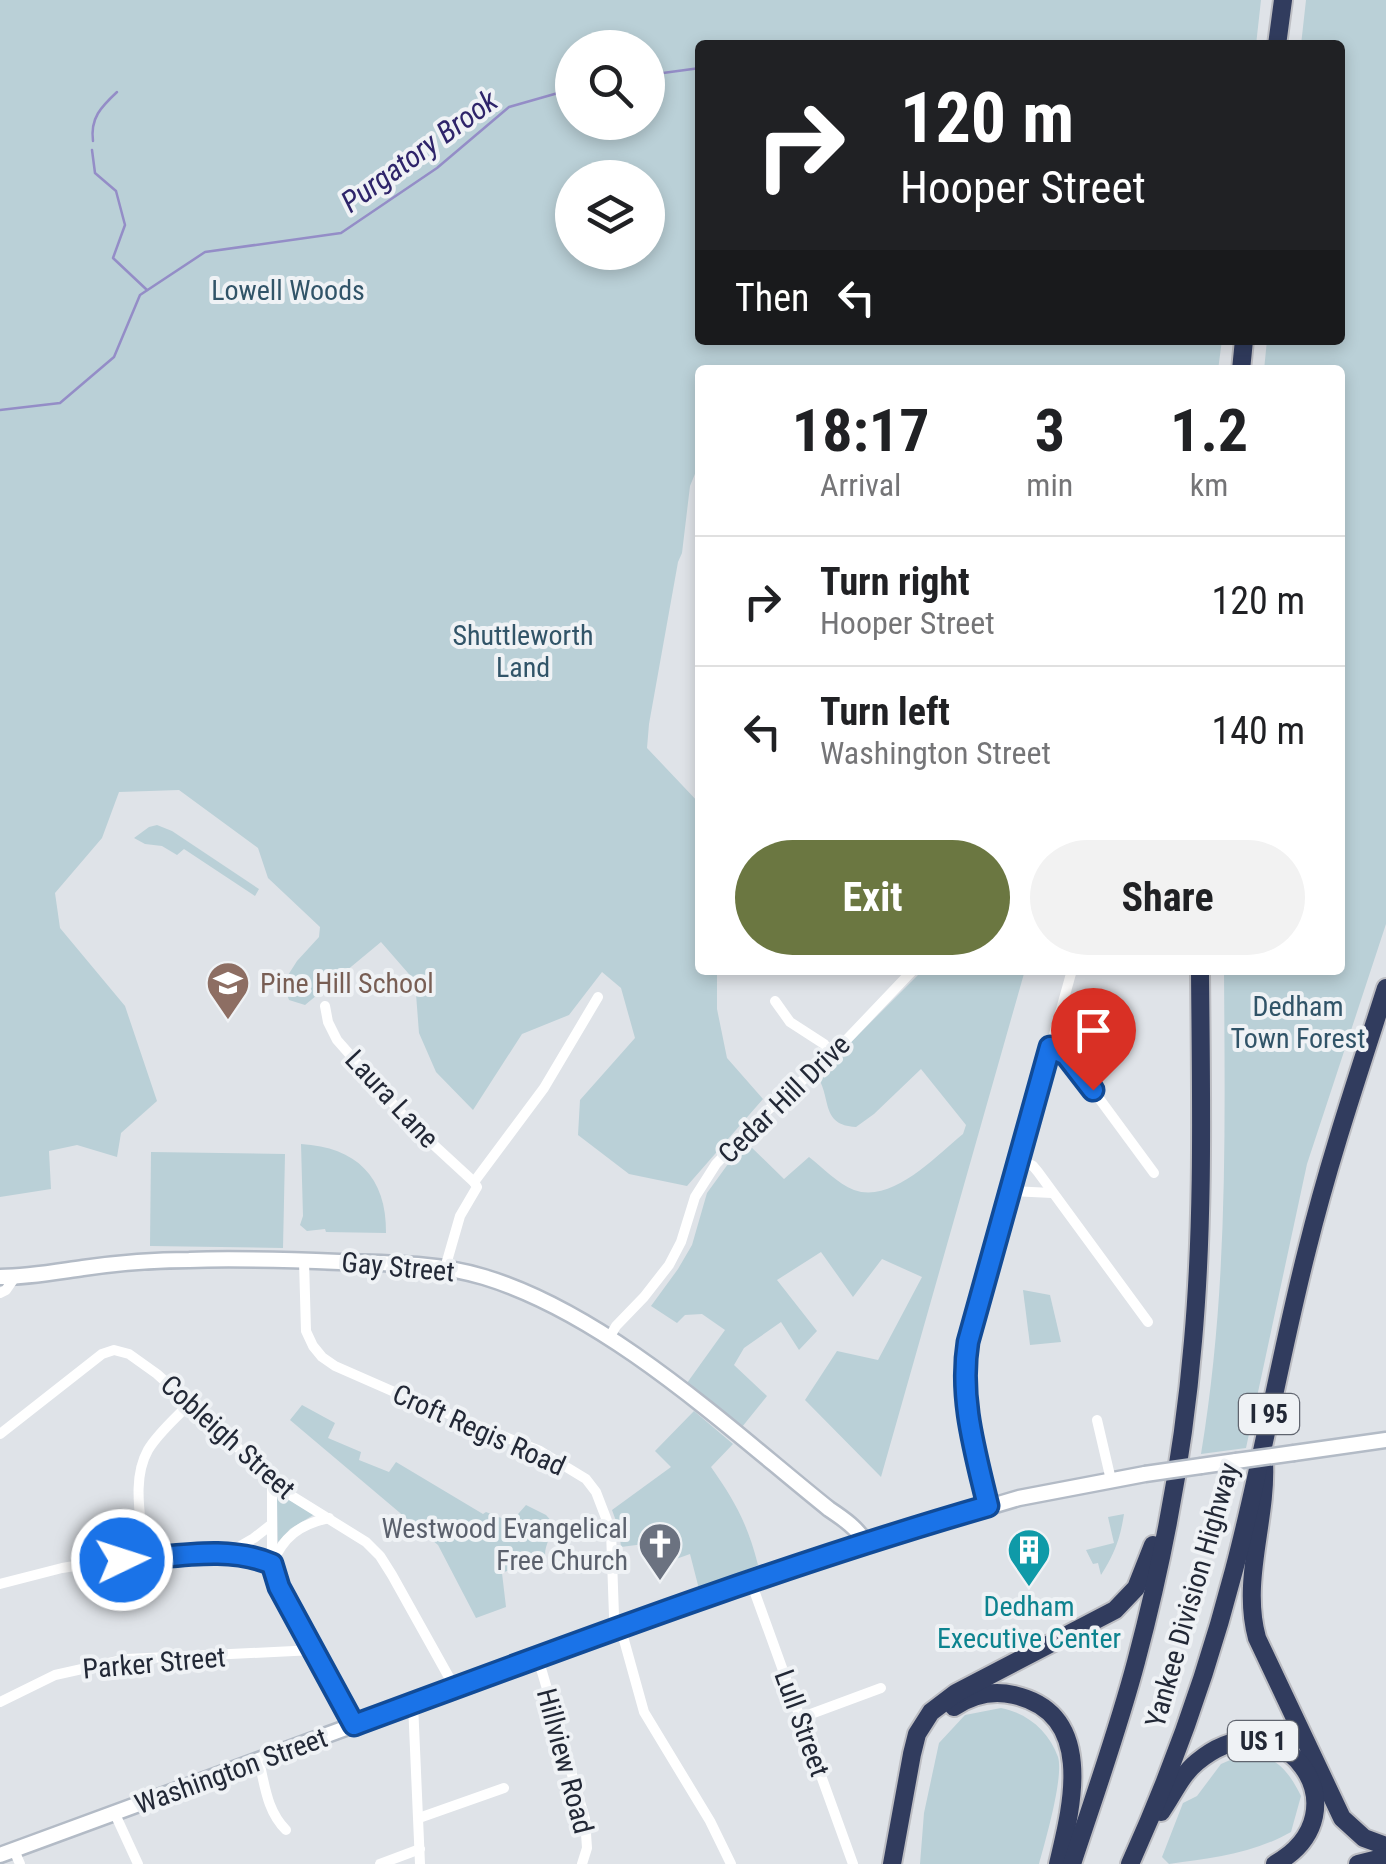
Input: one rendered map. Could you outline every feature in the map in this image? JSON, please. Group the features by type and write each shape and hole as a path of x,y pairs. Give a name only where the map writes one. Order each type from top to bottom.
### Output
{"highway":[{"path":"1278,40 1282,0"},
{"name":"Yankee Division Highway","path":"1072,1864 1135,1664 1154,1589 1188,1392 1202,1193 1200,975"},
{"name":"Yankee Division Highway","path":"1130,1864 1185,1727 1219,1624 1322,1190 1386,988"},
{"path":"1263,1441 1266,1488 1252,1597 1257,1638 1342,1818 1364,1838 1386,1846"},
{"path":"892,1864 917,1734 931,1712 945,1699 1115,1610 1140,1580 1170,1508"},
{"path":"902,1864 923,1750 931,1730 964,1700 995,1693 1021,1696 1038,1705 1058,1724 1071,1748 1072,1786 1058,1864"},
{"name":"US 1","path":"1142,1836 1195,1764 1228,1745 1262,1741 1294,1755 1310,1776 1315,1794 1313,1819 1306,1834 1289,1855 1275,1864"},
{"path":"1358,1864 1386,1857"}],"main road":[{"name":"Gay Street","path":"8,1277 168,1260 304,1261 445,1268 515,1288 609,1338 689,1395 829,1508 862,1546"},
{"name":"Washington Street","path":"11,1856 619,1628 988,1506 1144,1474 1386,1440"}],"street":[{"name":"Cedar Hill Drive","path":"609,1338 669,1265 695,1198 716,1164 768,1110 832,1055 907,975"},
{"path":"988,1506 969,1425 964,1374 968,1342 1071,975"},
{"path":"445,1268 460,1216 475,1193 474,1182 544,1088 598,998"},
{"path":"775,1001 790,1022 824,1044 832,1055"},
{"name":"Laura Lane","path":"325,1006 336,1040 411,1124 474,1182"},
{"path":"1050,1047 1073,1063 1154,1173"},
{"path":"1020,1159 1033,1166 1148,1322"},
{"path":"1010,1191 1052,1193"},
{"name":"Croft Regis Road","path":"304,1261 306,1331 322,1357 392,1391 540,1451 586,1479 596,1492 612,1531 614,1616 644,1712 710,1821 731,1864"},
{"name":"Gay Street","path":"0,1293 6,1290 8,1277"},
{"name":"Cobleigh Street","path":"0,1434 102,1354 114,1350 129,1354 190,1403 272,1483 366,1542 380,1556 455,1688"},
{"path":"144,1559 139,1505 146,1454 190,1403"},
{"path":"1097,1420 1112,1480"},
{"path":"272,1483 272,1564 279,1587 354,1725"},
{"path":"272,1564 293,1532 330,1518"},
{"path":"229,1553 272,1524"},
{"path":"0,1584 100,1562 229,1553 272,1564"},
{"name":"Lull Street","path":"751,1582 853,1864"},
{"name":"Parker Street","path":"0,1702 77,1668 128,1660 314,1650"},
{"name":"Hillview Road","path":"538,1658 585,1819 588,1838 582,1864"},
{"path":"800,1718 880,1688"},
{"path":"413,1703 420,1864"},
{"path":"259,1760 270,1806 286,1830"},
{"path":"419,1818 504,1788"},
{"path":"115,1814 138,1864"},
{"path":"380,1864 420,1849"}],"green space":[{"path":"0,0 1261,0 1257,40 695,40 695,345 1221,345 1219,365 695,365 695,474 647,748 695,799 695,975 717,975 717,1009 727,1058 763,1099 687,1186 629,1174 578,1135 580,1100 635,1038 621,988 602,972 569,1015 522,1034 473,1110 436,1072 419,1033 415,981 381,942 305,1005 289,1000 283,983 319,937 320,927 268,878 258,848 179,790 119,792 102,838 55,893 60,928 125,1006 157,1101 121,1133 117,1157 77,1145 49,1151 51,1189 0,1197"},
{"name":"Dedham Town Forest","path":"1306,0 1386,0 1386,924 1307,1164 1246,1448 1201,1454 1220,1273 1224,975 1345,975 1345,365 1264,365 1266,345 1345,345 1345,40 1302,40"},
{"path":"157,825 259,889 255,896 184,849 177,855 134,838"},
{"path":"918,975 1024,975 881,1477 805,1400 837,1351 878,1360 922,1277 882,1259 853,1297 821,1252 777,1280 817,1331 799,1350 781,1322 744,1348 734,1365 767,1396 742,1427 687,1383 725,1330 702,1314 685,1315 677,1323 651,1306 692,1245 707,1193 748,1144 784,1179 809,1157 842,1184 868,1193 913,1176 963,1134 966,1125 921,1069 856,1127 832,1116 817,1076"},
{"path":"301,1144 338,1151 364,1169 381,1196 386,1233 307,1231 300,1225"},
{"path":"151,1152 285,1154 283,1248 150,1246"},
{"path":"1023,1290 1050,1295 1061,1342 1030,1345"},
{"path":"302,1405 335,1423 328,1438 361,1452 359,1460 389,1472 396,1462 483,1514 511,1522 526,1505 546,1515 554,1524 545,1555 502,1573 506,1607 476,1618 438,1545 290,1420"},
{"path":"694,1411 733,1444 711,1467 740,1514 758,1565 699,1589 690,1554 651,1568 644,1544 621,1547 612,1510 671,1467 655,1451"},
{"path":"277,1495 315,1514 290,1529 278,1542"},
{"path":"1124,1514 1116,1546 1101,1575 1098,1563 1093,1564 1086,1550 1114,1543 1108,1517"},
{"path":"1001,1708 1036,1725 1058,1757 1056,1794 1039,1864 920,1864 924,1813 939,1743 965,1715"},
{"path":"1244,1754 1272,1760 1296,1787 1301,1796 1291,1832 1247,1850 1169,1864 1162,1857 1183,1803 1197,1796 1221,1764"}],"waterway":[{"name":"Purgatory Brook","path":"665,73 695,69"},
{"path":"93,141 98,114 117,92"},
{"name":"Purgatory Brook","path":"0,410 60,403 114,357 140,295 205,252 341,233 437,168 509,107 555,94"},
{"path":"92,150 95,173 116,191 125,225 113,258 147,290"}],"place":[{"name":"Pine Hill School","path":"228,1021"},
{"name":"Westwood Evangelical Free Church","path":"660,1582"},
{"name":"Dedham Executive Center","path":"1029,1588"}],"route":[{"path":"122,1560 229,1553 272,1564 279,1587 354,1725 637,1622 988,1506 966,1408 965,1358 1050,1047 1066,1055 1093,1090"}],"park label":[{"name":"Lowell Woods","path":"288,290"},
{"name":"Shuttleworth Land","path":"523,651"}]}
